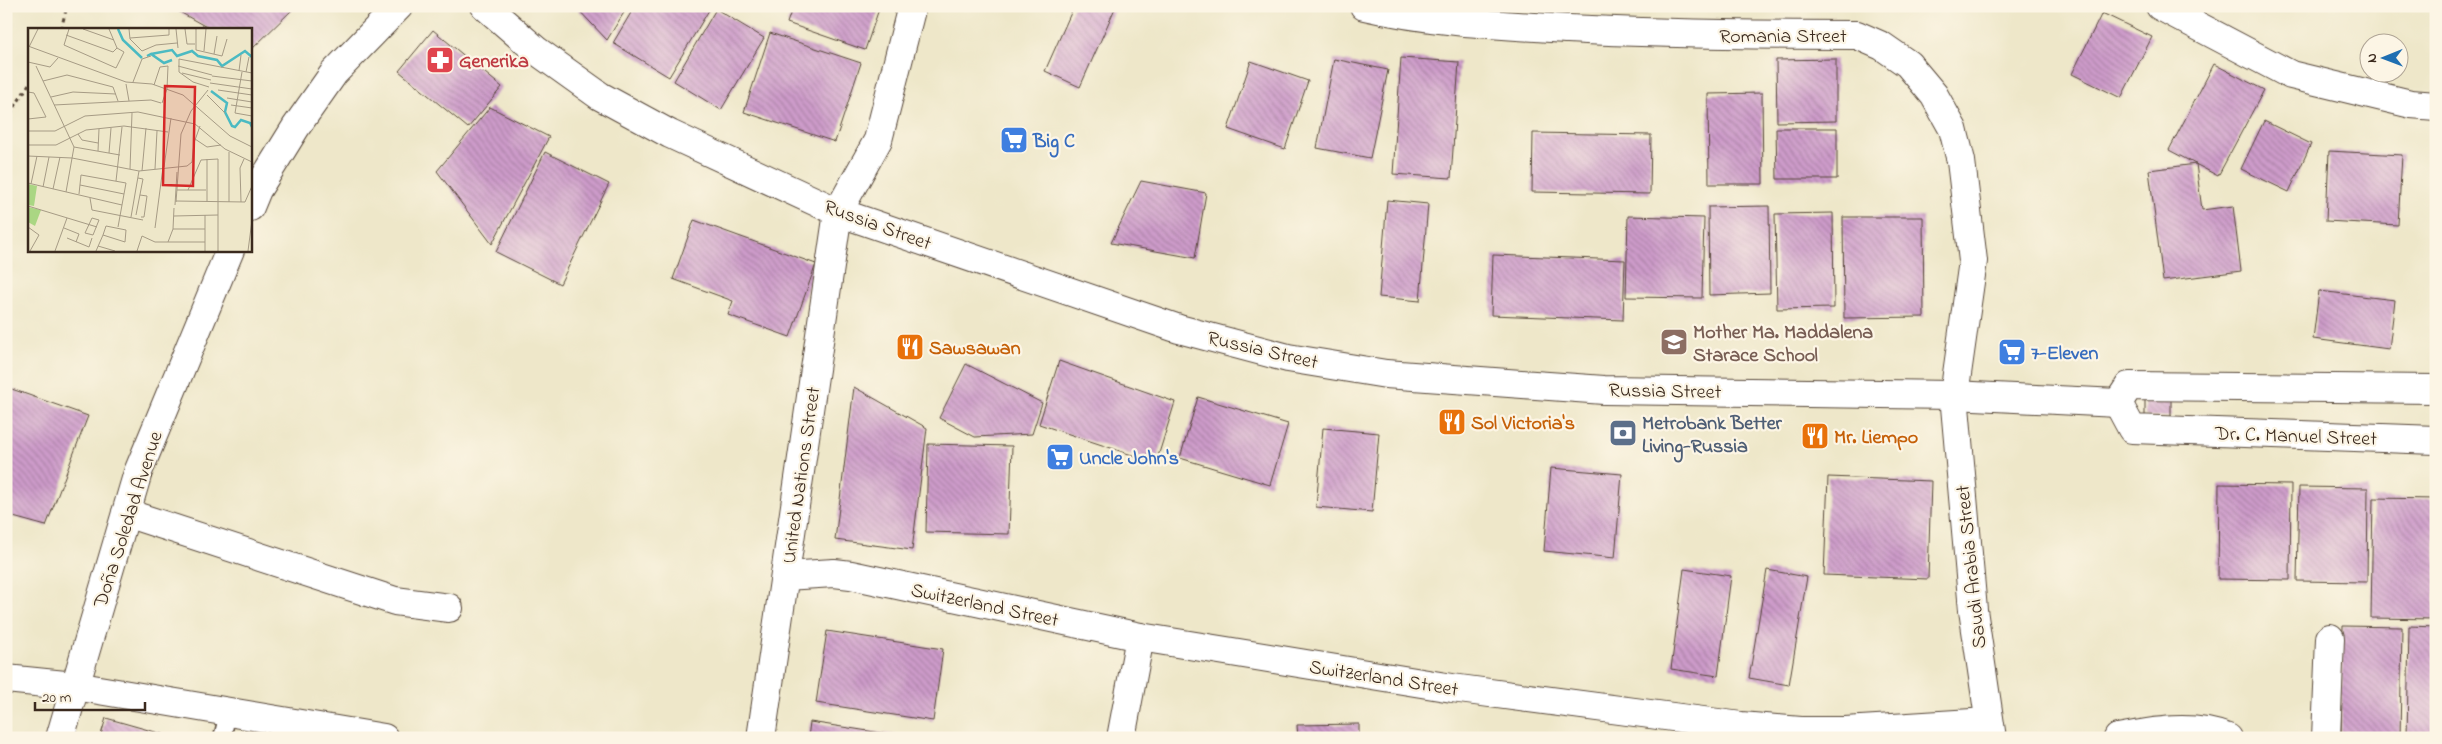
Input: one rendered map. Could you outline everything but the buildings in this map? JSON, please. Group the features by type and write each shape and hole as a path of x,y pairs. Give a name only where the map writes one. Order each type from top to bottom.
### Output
{"street":[{"path":"251,205 257,190 296,127 334,73 399,6"},
{"name":"Russia Street","path":"485,6 537,51 600,96 670,134 838,212 1179,329 1288,358 1386,374 1604,390 1954,395 2118,403"},
{"path":"838,212 878,140 912,6"},
{"name":"Romania Street","path":"1364,6 1436,20 1492,25 1672,34 1856,35 1882,46 1908,64 1934,95 1953,129 1960,161 1973,261 1954,395"},
{"path":"2160,6 2291,75 2411,104 2436,106"},
{"name":"United Nations Street","path":"761,738 838,212"},
{"name":"Doña Soledad Avenue","path":"60,738 138,472 230,251"},
{"path":"2118,403 2128,386 2436,389"},
{"name":"Saudi Arabia Street","path":"1954,395 1973,610 1990,730"},
{"name":"Dr. C. Manuel Street","path":"2118,403 2132,429 2436,440"},
{"path":"126,513 395,602 449,608"},
{"name":"Switzerland Street","path":"786,576 834,573 851,575 1140,637 1452,688 1740,726 1801,731 1990,730"},
{"path":"1122,738 1140,637"},
{"path":"2326,738 2330,638"},
{"path":"6,679 75,686 225,725 384,738"},
{"path":"2118,738 2150,731 2191,730 2228,738"}],"path":[{"path":"61,28 67,6"},
{"path":"6,121 28,86"}],"place":[{"name":"Generika","path":"440,60"},
{"name":"Big C","path":"1014,140"},
{"name":"Mother Ma. Maddalena Starace School","path":"1674,342"},
{"name":"Sawsawan","path":"910,347"},
{"name":"7-Eleven","path":"2012,352"},
{"name":"Sol Victoria's","path":"1452,422"},
{"name":"Metrobank Better Living-Russia","path":"1623,433"},
{"name":"Mr. Liempo","path":"1815,436"},
{"name":"Uncle John's","path":"1060,457"}]}
